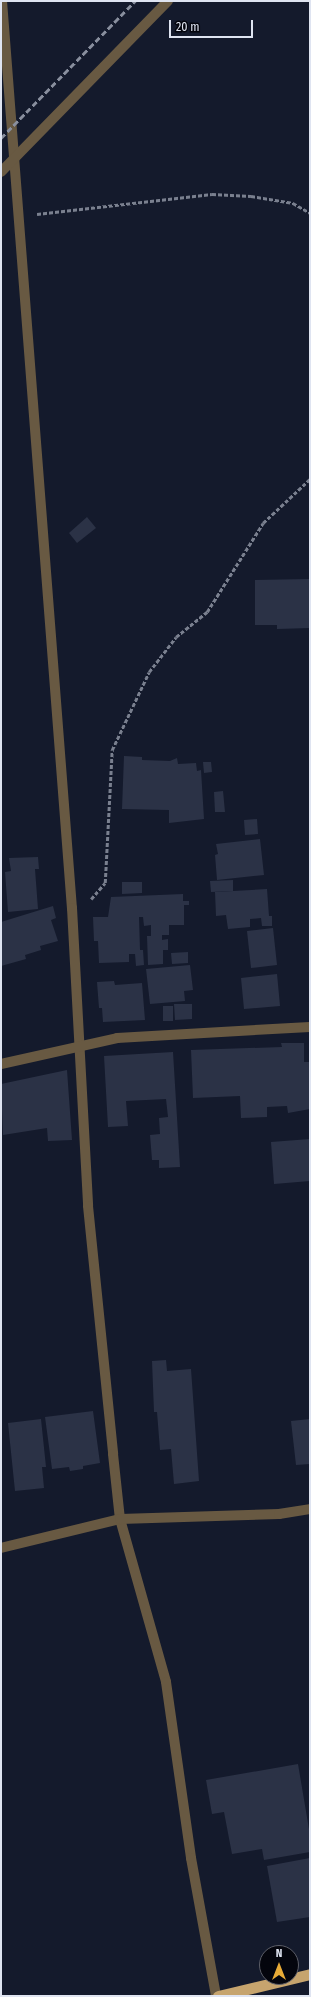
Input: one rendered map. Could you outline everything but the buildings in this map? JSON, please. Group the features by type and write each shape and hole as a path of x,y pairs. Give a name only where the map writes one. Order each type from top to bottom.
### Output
{"highway":[{"path":"217,1996 310,1974"}],"street":[{"path":"2,1 72,908 88,1206 120,1519 166,1682 191,1858 217,1996"},
{"path":"1,172 168,1"},
{"path":"1,1064 79,1045 117,1038 310,1027"},
{"path":"1,1548 120,1519 279,1514 310,1509"}],"path":[{"path":"18,216 212,194 251,196 293,203 310,213"},
{"path":"72,908 87,904 105,883 112,750 149,672 176,637 207,612 263,522 310,479"}],"railway":[{"path":"1,138 135,1"}]}
